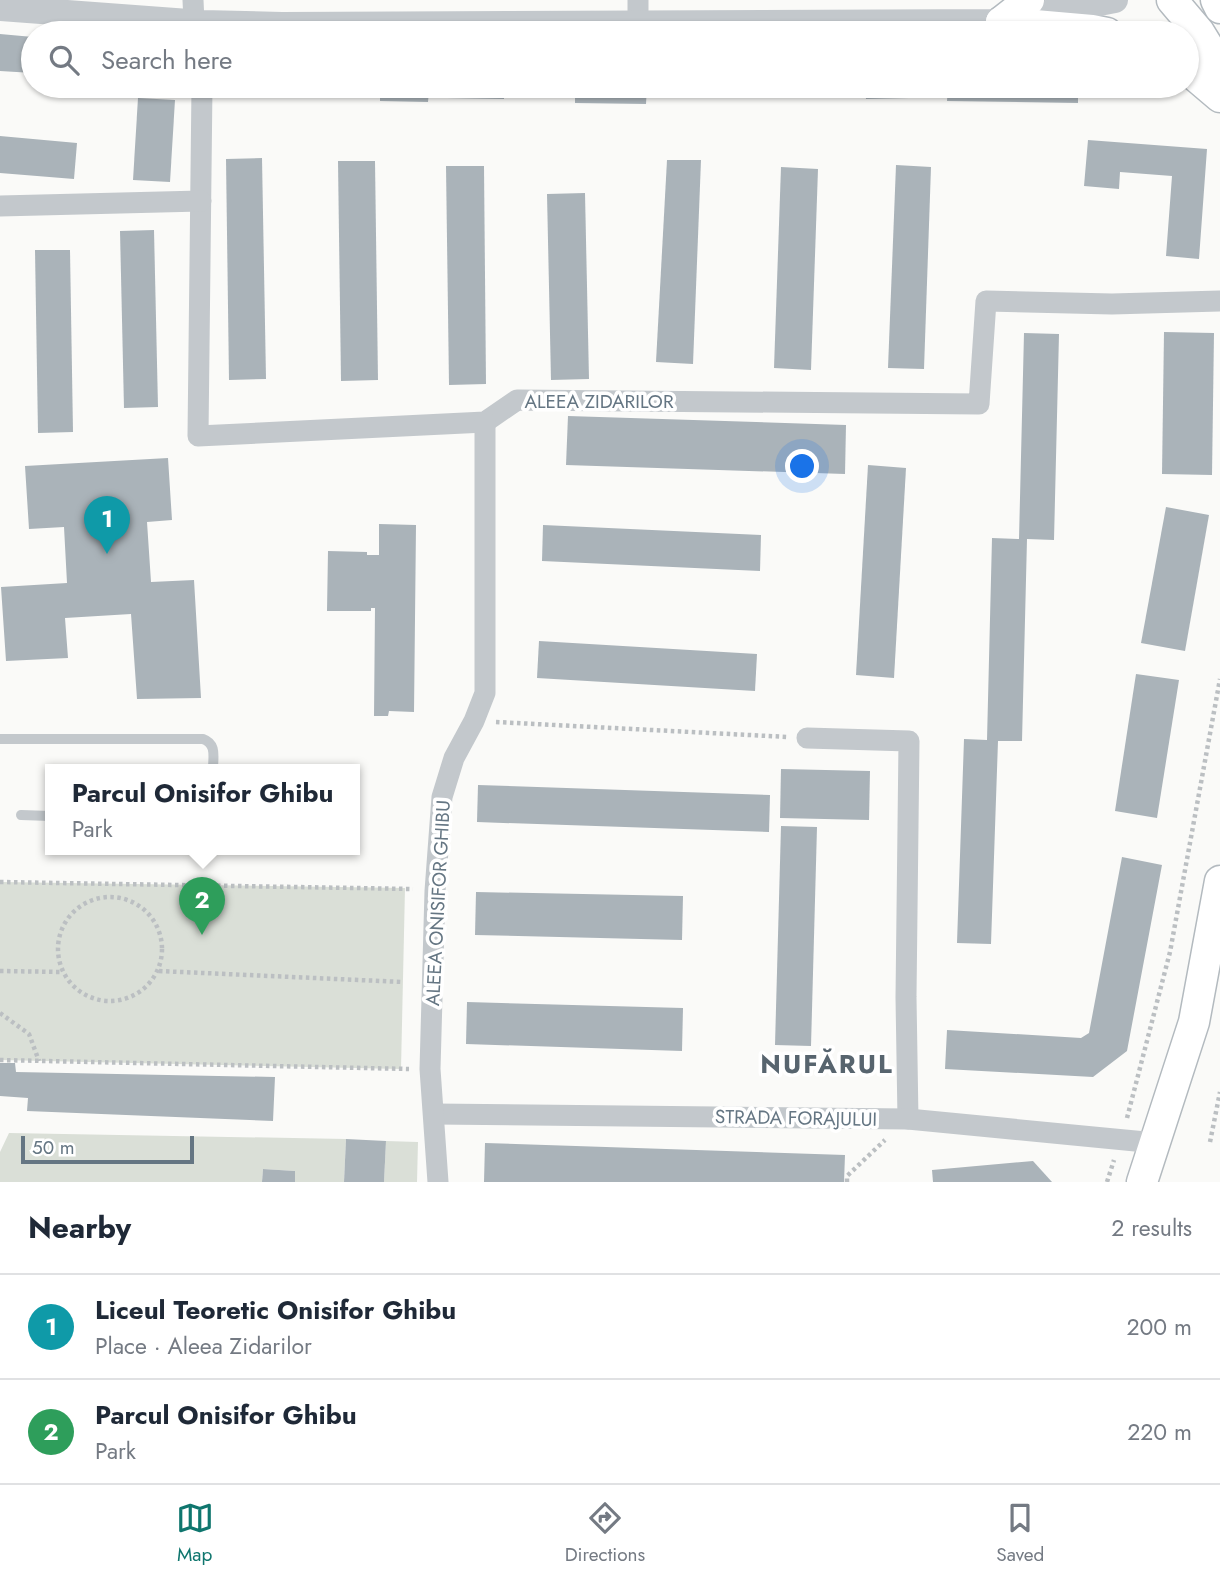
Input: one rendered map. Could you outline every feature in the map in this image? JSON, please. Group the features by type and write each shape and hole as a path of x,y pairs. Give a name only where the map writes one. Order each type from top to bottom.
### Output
{"main road":[{"path":"1002,21 1028,0"},
{"path":"1172,0 1190,21"},
{"path":"1216,0 1220,8"},
{"path":"1199,32 1220,66"},
{"path":"1199,79 1220,97"},
{"path":"1142,1182 1194,1022 1220,881"}],"street":[{"path":"1003,21 1043,0"},
{"path":"1006,21 1115,0"},
{"path":"6,5 198,20 638,11 968,21"},
{"path":"201,98 198,436 485,422"},
{"path":"0,206 201,201"},
{"name":"ALEEA ZIDARILOR","path":"485,422 517,400 979,404 986,301 1112,304 1220,301"},
{"name":"ALEEA ONISIFOR GHIBU","path":"438,1182 430,1069 435,891 442,797 454,758 474,721 485,693 485,422"},
{"path":"807,738 909,741 906,997 908,1119"},
{"name":"STRADA FORAJULUI","path":"434,1114 908,1119 1156,1143"}],"lane":[{"path":"0,739 203,739 210,741 214,747 214,764"},
{"path":"20,816 45,816"}],"path":[{"path":"1127,1118 1170,952 1220,679"},
{"path":"474,721 807,738"},
{"path":"0,882 435,891"},
{"path":"114,896 130,900 145,909 156,922 162,938 163,955 159,971 149,985 135,996 102,1002 86,996 72,986 62,972 57,954 59,936 66,920 79,907 95,898 114,896"},
{"path":"0,971 62,972"},
{"path":"159,971 403,982"},
{"path":"0,1013 29,1034 39,1061"},
{"path":"0,1060 430,1069"},
{"path":"1210,1143 1220,1092"},
{"path":"847,1182 847,1176 908,1119"}],"shaded area":[{"path":"0,882 405,888 401,1069 0,1060"},
{"path":"9,1133 346,1139 344,1182 295,1182 295,1171 263,1169 262,1182 0,1182 0,1152"},
{"path":"386,1141 418,1142 417,1182 384,1182"}],"building":[{"path":"0,34 21,36 21,72 0,71"},
{"path":"138,98 175,100 170,182 133,180"},
{"path":"380,98 428,98 428,102 380,101"},
{"path":"575,98 646,98 646,104 575,103"},
{"path":"947,98 1078,98 1078,103 947,101"},
{"path":"0,136 77,143 74,179 0,173"},
{"path":"1088,140 1207,149 1199,259 1166,256 1172,176 1120,172 1119,189 1084,186"},
{"path":"262,158 266,379 229,380 226,159"},
{"path":"667,160 701,160 693,364 656,362"},
{"path":"338,161 375,161 378,380 341,381"},
{"path":"896,165 931,167 924,369 888,368"},
{"path":"446,166 484,166 486,384 449,385"},
{"path":"781,167 818,169 811,370 774,368"},
{"path":"585,193 589,379 551,380 547,194"},
{"path":"154,230 158,407 124,408 120,231"},
{"path":"35,250 70,250 73,432 38,433"},
{"path":"1164,332 1214,333 1212,475 1162,474"},
{"path":"1024,333 1059,334 1054,540 1027,539 1022,741 998,741 991,944 957,943 964,739 987,740 992,538 1019,539"},
{"path":"568,416 846,425 845,474 566,465"},
{"path":"168,458 172,520 147,522 151,582 194,580 201,698 137,699 131,614 65,618 68,658 6,661 1,587 67,583 64,527 29,529 25,466"},
{"path":"868,465 906,468 894,678 856,675"},
{"path":"1166,507 1209,515 1185,651 1141,643"},
{"path":"379,524 416,525 414,712 389,711 388,716 374,716 375,608 371,608 371,611 327,611 328,551 379,555"},
{"path":"543,525 761,535 760,571 542,561"},
{"path":"539,641 757,654 755,691 537,678"},
{"path":"1136,674 1179,680 1157,818 1115,811"},
{"path":"781,769 870,771 869,820 780,818"},
{"path":"478,785 770,795 769,832 477,822"},
{"path":"781,826 817,827 811,1046 775,1045"},
{"path":"1122,857 1162,865 1127,1051 1093,1077 945,1069 947,1030 1081,1038 1089,1033"},
{"path":"476,892 683,896 682,940 475,935"},
{"path":"467,1002 683,1008 682,1051 466,1044"},
{"path":"0,1063 15,1063 16,1072 275,1077 273,1121 27,1111 28,1098 0,1096"},
{"path":"346,1139 386,1141 384,1182 344,1182"},
{"path":"485,1143 845,1155 844,1182 484,1182"},
{"path":"1033,1161 1052,1182 933,1182 932,1170"},
{"path":"263,1169 295,1171 295,1182 262,1182"}],"place":[{"name":"Liceul Teoretic Onisifor Ghibu","path":"107,554"},
{"name":"Parcul Onisifor Ghibu","path":"202,935"}],"district":[{"name":"NUFĂRUL","path":"827,1064"}]}
